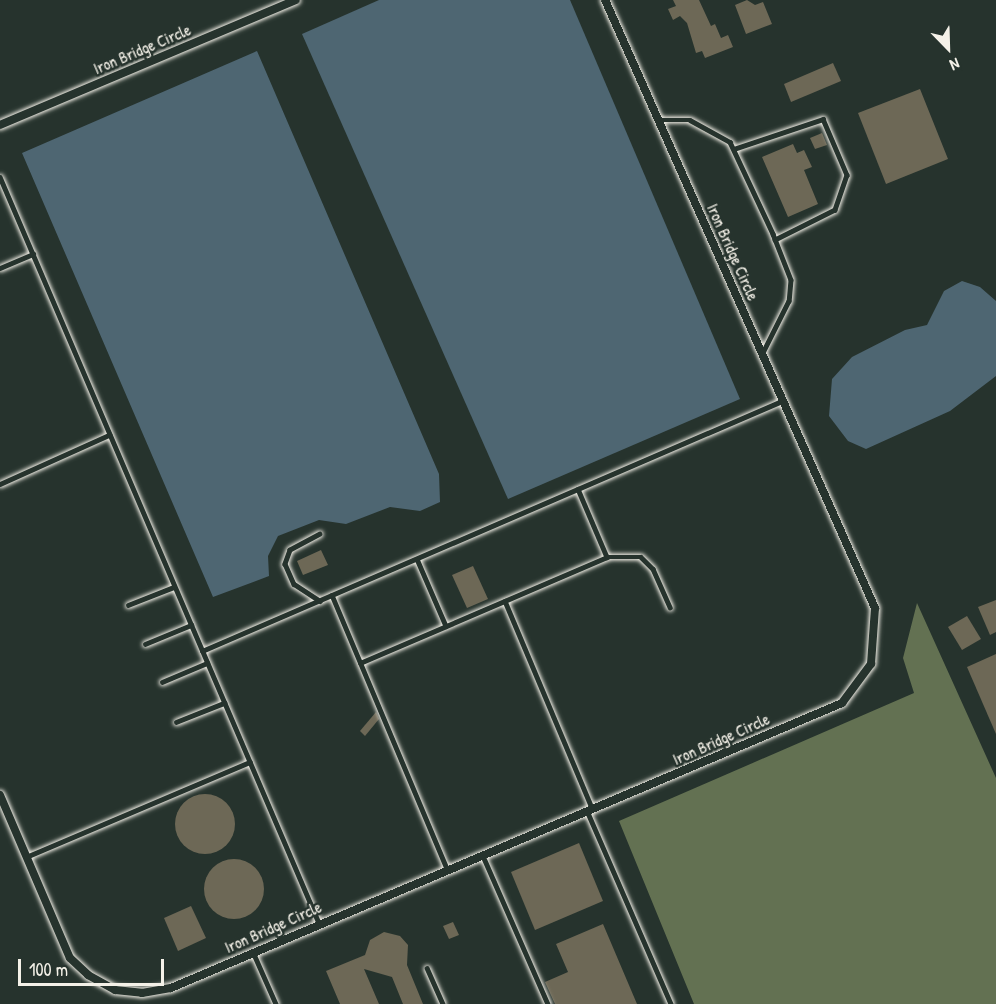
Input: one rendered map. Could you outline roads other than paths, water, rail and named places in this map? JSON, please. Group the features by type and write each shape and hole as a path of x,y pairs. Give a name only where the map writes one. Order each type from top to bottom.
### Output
{"street":[{"name":"Iron Bridge Circle","path":"0,125 296,0"},
{"name":"Iron Bridge Circle","path":"0,795 70,958 88,975 115,990 142,993 171,988 319,923 591,812 842,703 871,664 875,608 605,0"}],"lane":[{"path":"734,149 823,119 847,175 835,210 775,240"},
{"path":"659,120 690,120 713,129 734,149 775,240 791,280 789,301 762,356"},
{"path":"0,177 3,191 33,254 319,923"},
{"path":"0,268 33,254"},
{"path":"202,651 782,401"},
{"path":"0,484 109,435"},
{"path":"578,489 607,557"},
{"path":"320,534 290,550 285,564 294,584 320,600"},
{"path":"360,663 607,557 641,557 652,569 670,607"},
{"path":"417,559 446,626"},
{"path":"128,605 174,587"},
{"path":"332,595 448,871"},
{"path":"506,601 671,1004"},
{"path":"145,644 191,625"},
{"path":"162,682 207,663"},
{"path":"176,722 224,702"},
{"path":"26,857 250,762"},
{"path":"483,856 548,1004"},
{"path":"253,952 276,1004"},
{"path":"427,968 443,1004"}],"water":[{"path":"379,0 570,0 740,399 508,499 302,34"},
{"path":"257,51 439,474 440,502 420,511 390,507 346,524 319,520 278,536 268,556 269,576 213,597 22,153"},
{"path":"962,281 980,287 996,301 996,376 950,411 866,449 848,441 829,416 832,379 852,357 905,330 927,325 944,291"}]}
